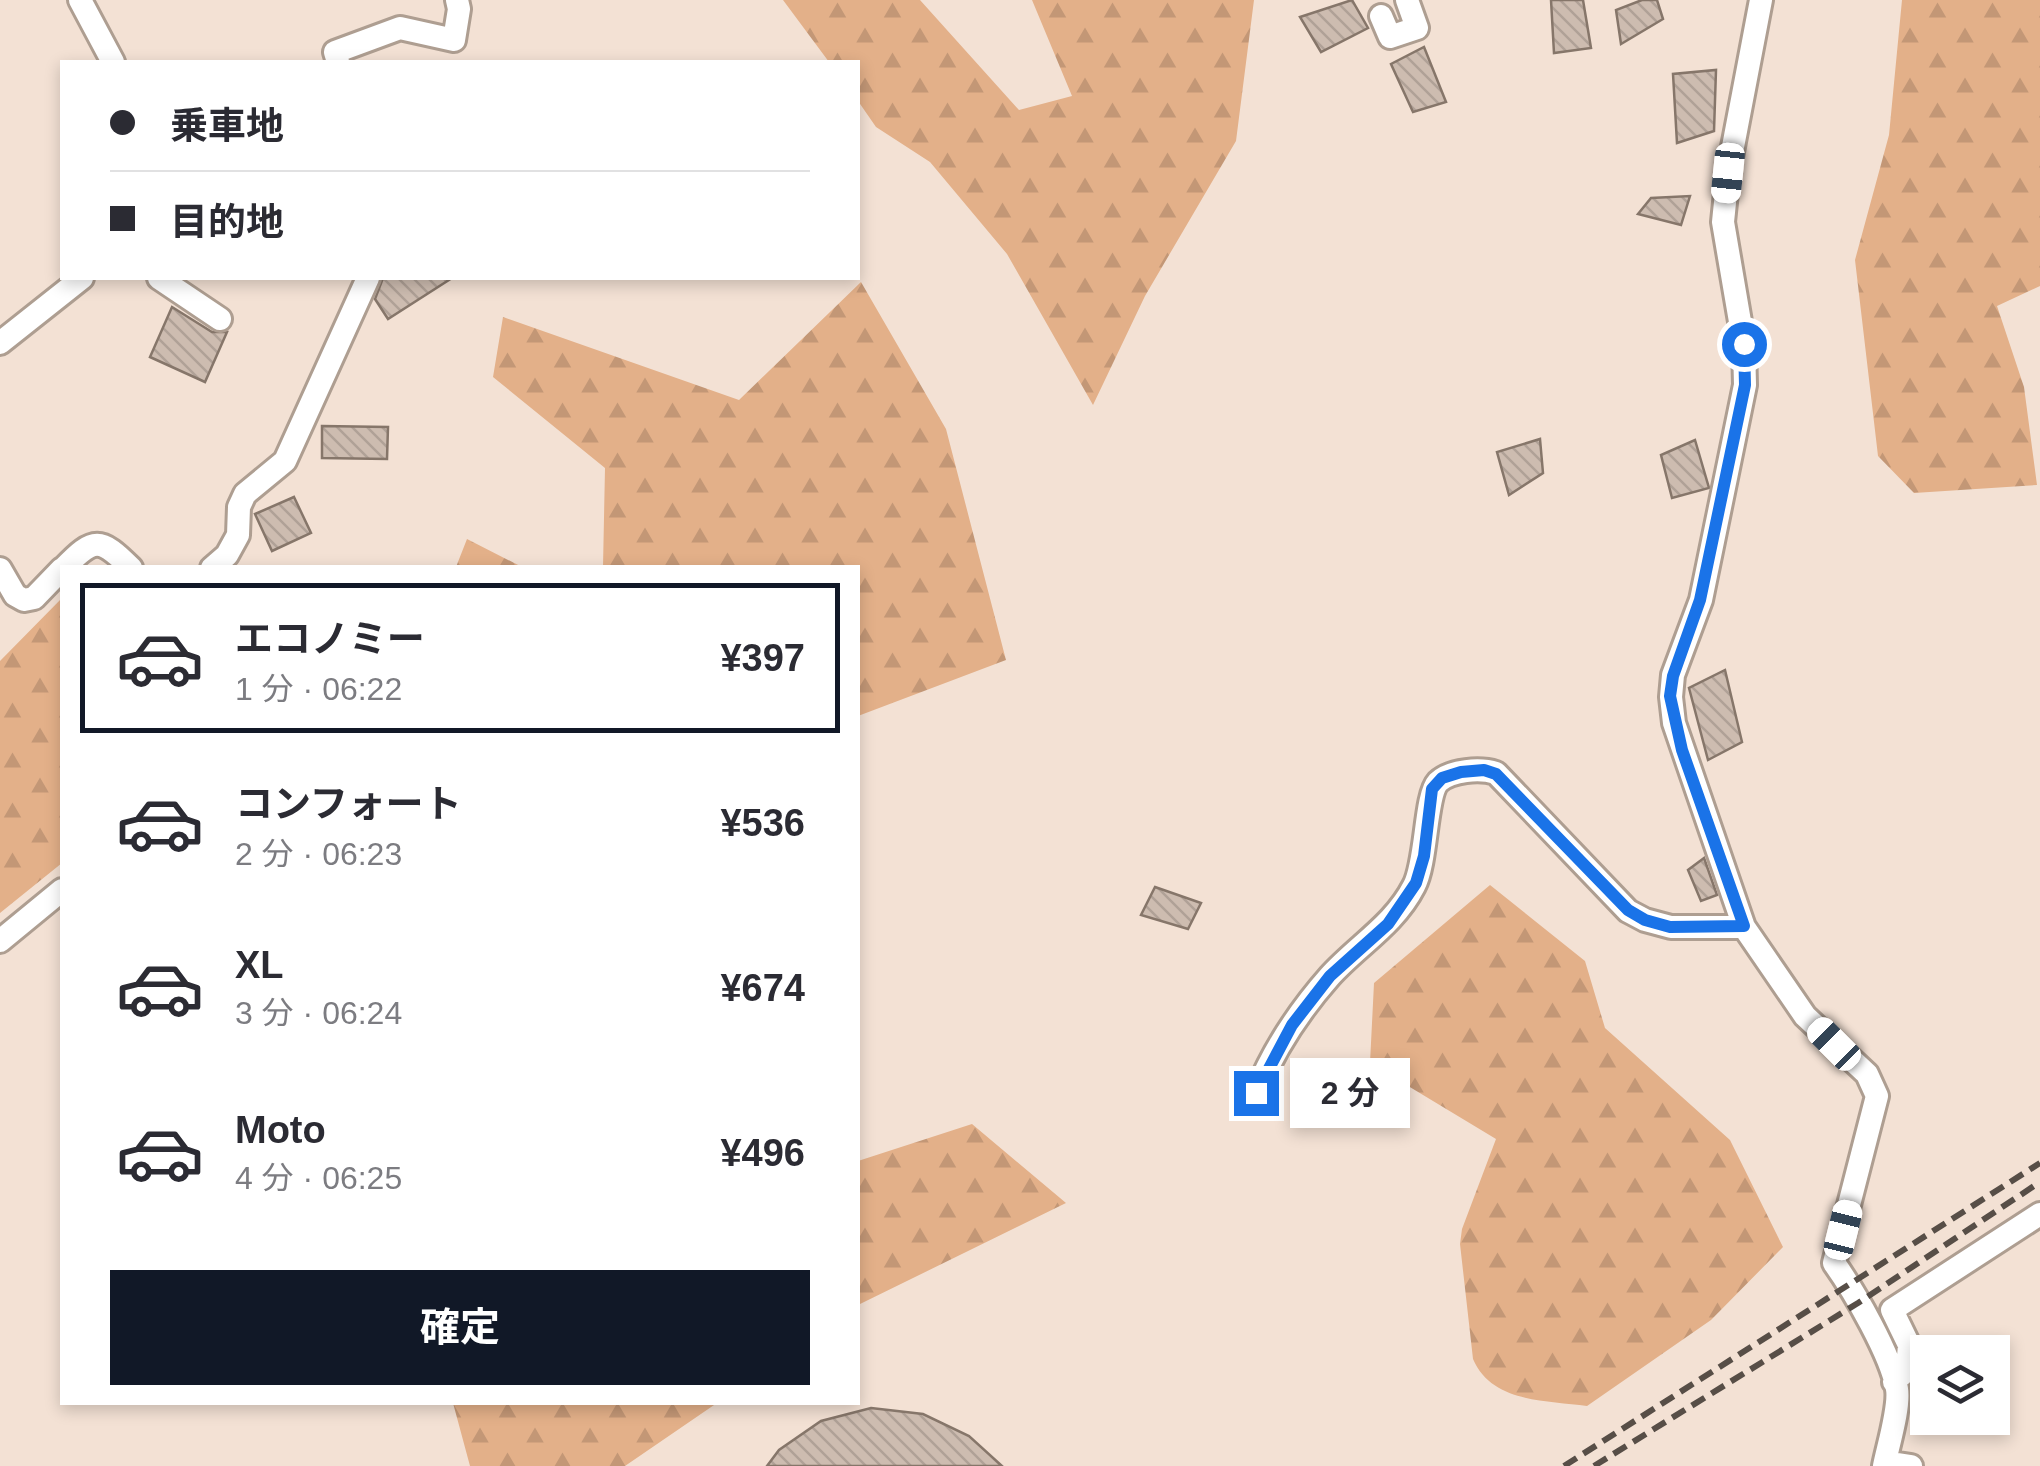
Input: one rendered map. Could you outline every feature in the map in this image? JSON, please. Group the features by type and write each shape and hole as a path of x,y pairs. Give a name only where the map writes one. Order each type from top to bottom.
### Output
{"street":[{"path":"80,0 112,60"},
{"path":"337,60 335,52 400,28 454,40 457,0"},
{"path":"1382,16 1390,37 1417,28 1407,0"},
{"path":"1760,0 1728,173 1723,222 1744,344 1745,385 1700,600 1673,676 1670,696 1682,750 1744,926 1806,1016 1866,1074 1877,1096 1834,1263 1850,1285 1891,1368 1898,1391 1885,1464 1910,1466"},
{"path":"0,343 79,280"},
{"path":"162,280 220,319"},
{"path":"215,565 238,535 238,507 245,494 285,462 367,280"},
{"path":"66,565 86,546 98,543 113,549 128,565"},
{"path":"1,575 14,595 24,600 34,598 60,571"},
{"path":"1256,1093 1292,1025 1330,976 1388,924 1416,883 1424,856 1432,789 1442,778 1484,770 1496,774 1606,890 1645,920 1670,927 1744,926"},
{"path":"0,941 60,892"},
{"path":"1894,1382 1907,1370 1909,1345 1892,1310 2040,1214"}],"green space":[{"path":"783,0 920,0 1019,110 1072,96 1032,0 1254,0 1236,141 1145,296 1093,405 1007,254 930,162 876,127 860,104 860,60 828,60"},
{"path":"1902,0 2040,0 2040,286 1997,306 2024,387 2037,485 1914,493 1878,456 1855,260 1889,135"},
{"path":"861,282 946,429 1006,660 860,715 860,565 603,565 605,468 493,377 503,317 739,400"},
{"path":"467,539 518,565 457,565"},
{"path":"60,600 60,865 0,913 0,661"},
{"path":"1490,885 1585,961 1605,1028 1730,1140 1783,1247 1711,1320 1587,1406 1506,1392 1482,1373 1473,1359 1460,1244 1496,1139 1370,1063 1374,983"},
{"path":"972,1124 1066,1203 860,1304 860,1160"},
{"path":"454,1405 714,1405 625,1466 470,1466"}],"building":[{"path":"1352,0 1368,28 1321,52 1300,17"},
{"path":"1551,0 1583,0 1591,48 1554,53"},
{"path":"1642,0 1657,0 1663,19 1621,44 1616,10"},
{"path":"1424,47 1446,102 1413,112 1391,64"},
{"path":"1716,70 1714,131 1677,143 1673,74"},
{"path":"1690,196 1681,225 1638,214 1651,198"},
{"path":"382,280 449,280 388,319 375,299"},
{"path":"172,307 212,332 227,332 205,382 150,357"},
{"path":"322,426 388,427 387,459 322,458"},
{"path":"1540,439 1543,473 1509,495 1497,452"},
{"path":"1695,440 1709,488 1672,498 1661,455"},
{"path":"294,497 311,533 272,551 255,514"},
{"path":"1725,670 1742,742 1708,760 1689,688"},
{"path":"1704,858 1717,895 1701,901 1688,870"},
{"path":"1155,887 1201,903 1188,929 1141,915"},
{"path":"871,1408 923,1414 969,1436 1002,1466 767,1466 779,1450 821,1421"}],"railway":[{"path":"1564,1466 2040,1163"},
{"path":"1594,1466 1858,1303 2040,1182"}],"route":[{"path":"1256,1093 1292,1025 1330,976 1402,907 1416,883 1424,856 1432,789 1442,778 1484,770 1496,774 1606,890 1645,920 1670,927 1744,926 1682,750 1670,696 1673,676 1700,600 1745,385 1744,344"}]}
